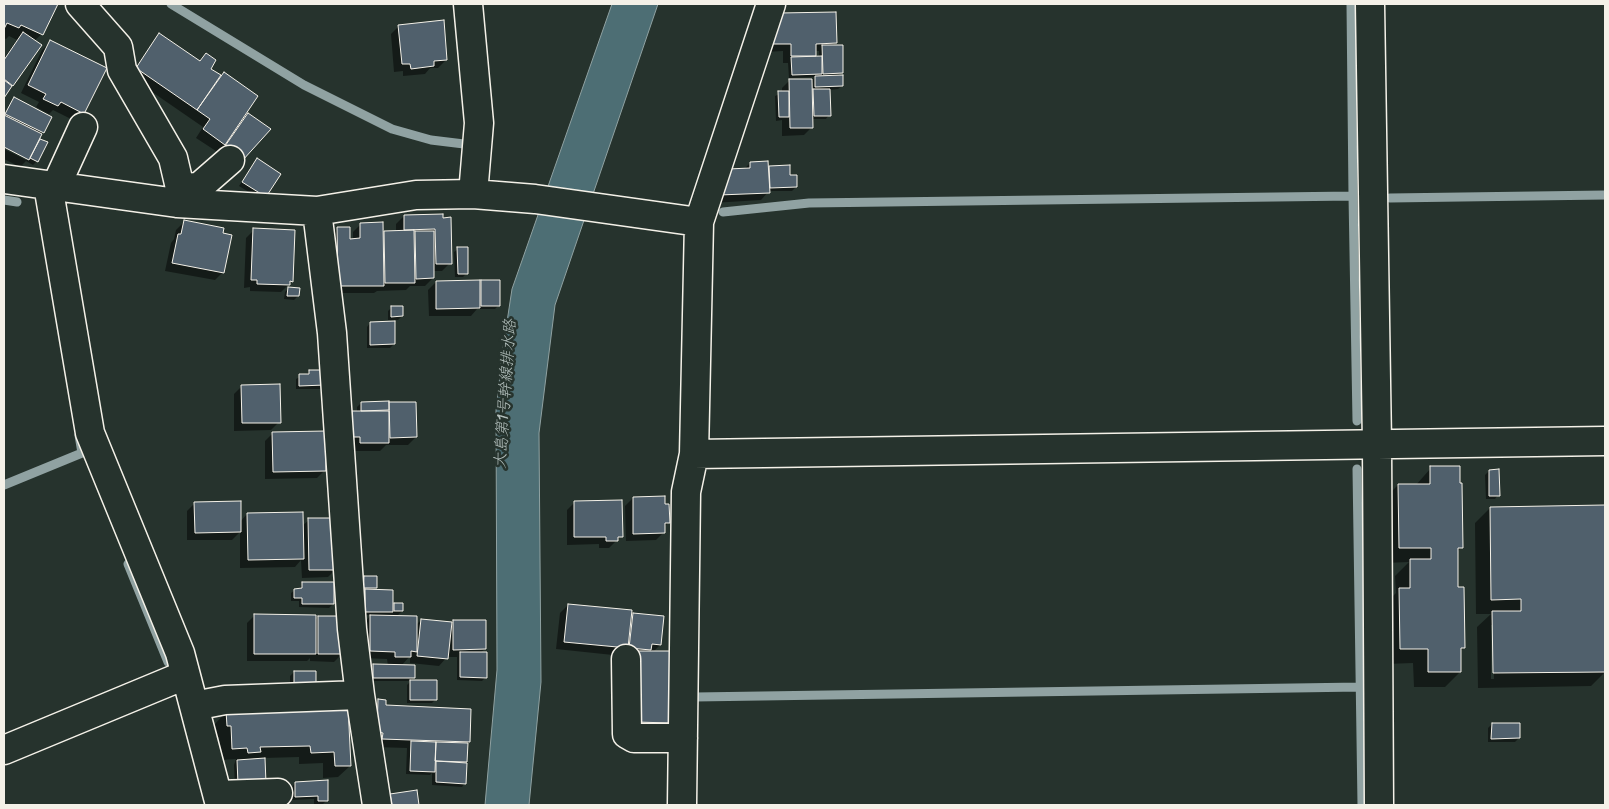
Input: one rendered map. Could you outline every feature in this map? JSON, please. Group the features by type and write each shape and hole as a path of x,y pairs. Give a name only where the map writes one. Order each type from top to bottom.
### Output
{"street":[{"path":"80,4 118,48 122,70 172,158 178,196"},
{"path":"468,4 479,123 472,194"},
{"path":"682,805 686,492 694,454 699,222 771,4"},
{"path":"1370,4 1377,444 1379,805"},
{"path":"83,127 52,185 90,433 180,652 219,800 278,793"},
{"path":"178,196 199,187 230,160"},
{"path":"4,178 52,185 178,196 317,212 416,195 472,194 535,199 699,222"},
{"path":"317,212 332,333 352,629 360,695 378,805"},
{"path":"694,454 1605,441"},
{"path":"626,659 627,734 634,738 683,738"},
{"path":"4,750 185,675"},
{"path":"194,706 225,700 360,695"}],"water":[{"name":"大島第1号幹線排水路","path":"612,4 658,4 555,305 539,433 541,682 529,805 485,805 497,670 496,411 512,289"}],"building":[{"path":"4,4 58,4 43,35 21,25 19,28 7,23 4,29"},
{"path":"836,12 837,43 816,44 816,56 791,56 791,44 772,44 780,13"},
{"path":"444,20 447,60 434,61 434,66 411,69 410,64 402,64 398,25"},
{"path":"23,32 42,45 13,86 4,79 4,60"},
{"path":"159,33 200,61 206,53 216,60 211,69 221,75 197,110 136,68"},
{"path":"50,40 107,68 84,114 61,102 58,106 43,99 46,94 28,85"},
{"path":"822,45 843,45 843,73 823,74"},
{"path":"822,56 822,74 792,75 791,57"},
{"path":"224,72 258,96 225,145 203,129 210,119 197,110"},
{"path":"843,75 843,86 815,87 815,76"},
{"path":"789,79 812,79 813,128 790,128"},
{"path":"4,80 12,86 4,98"},
{"path":"813,89 830,89 831,116 814,116"},
{"path":"778,91 789,91 789,117 779,117"},
{"path":"14,97 52,117 44,133 5,114"},
{"path":"248,113 271,129 242,161 223,149"},
{"path":"4,115 42,134 29,160 4,147"},
{"path":"40,139 48,142 38,162 30,158"},
{"path":"257,158 281,174 266,197 242,182"},
{"path":"768,161 770,193 719,195 728,169 750,168 750,162"},
{"path":"790,165 790,175 797,175 797,187 770,188 769,166"},
{"path":"443,214 443,218 451,217 452,264 436,264 435,229 404,230 404,215"},
{"path":"184,220 224,228 223,233 232,235 224,273 172,263 178,234 181,234"},
{"path":"383,222 384,286 338,286 337,227 350,227 350,239 360,238 360,223"},
{"path":"253,228 295,230 293,282 290,281 290,285 257,284 257,280 251,280"},
{"path":"414,230 415,283 385,283 384,231"},
{"path":"415,231 434,231 434,278 416,279"},
{"path":"457,247 468,247 468,274 458,274"},
{"path":"480,280 480,308 436,309 436,281"},
{"path":"481,280 500,280 500,306 481,306"},
{"path":"288,287 300,288 299,296 287,296"},
{"path":"391,306 403,306 403,316 391,317"},
{"path":"395,321 395,344 370,345 370,322"},
{"path":"309,370 325,370 325,385 299,386 299,374 309,374"},
{"path":"280,384 281,423 242,423 241,385"},
{"path":"389,401 389,410 361,411 361,402"},
{"path":"389,402 416,402 417,437 390,438"},
{"path":"352,411 389,411 389,443 360,443 360,437 352,437"},
{"path":"326,431 326,471 273,472 272,432"},
{"path":"1430,466 1460,466 1463,548 1458,548 1458,587 1464,587 1465,648 1461,648 1461,672 1428,672 1428,649 1400,649 1399,588 1410,588 1410,559 1431,559 1431,548 1399,548 1398,484 1430,484"},
{"path":"1499,469 1500,496 1489,496 1489,470"},
{"path":"665,496 665,504 669,504 670,523 665,523 665,533 633,534 633,497"},
{"path":"622,500 623,537 618,537 618,541 606,541 606,537 574,537 574,501"},
{"path":"241,501 241,532 195,533 194,502"},
{"path":"1605,505 1605,672 1493,673 1492,611 1521,611 1521,599 1491,600 1490,507"},
{"path":"303,512 304,559 248,560 247,513"},
{"path":"308,518 337,518 337,570 309,570"},
{"path":"364,576 377,576 377,588 363,588"},
{"path":"302,582 334,582 334,604 302,604 302,598 294,598 294,589 302,588"},
{"path":"365,589 393,590 393,612 365,612"},
{"path":"394,603 403,603 403,611 394,611"},
{"path":"568,604 632,610 628,648 564,642"},
{"path":"633,613 664,616 661,645 652,644 651,650 629,648"},
{"path":"254,614 316,615 316,654 254,654"},
{"path":"370,615 417,616 417,652 411,651 411,657 395,657 395,652 370,651"},
{"path":"318,616 344,616 344,654 318,654"},
{"path":"421,619 452,622 448,659 417,656"},
{"path":"453,620 486,620 486,649 453,650"},
{"path":"636,651 670,651 670,723 636,722"},
{"path":"460,652 487,652 487,678 460,677"},
{"path":"373,664 415,665 415,678 373,678"},
{"path":"294,671 316,671 316,684 294,684"},
{"path":"410,680 437,680 437,700 410,700"},
{"path":"378,699 386,700 386,705 471,709 470,742 382,739 383,733 377,732"},
{"path":"348,706 351,766 335,766 334,752 311,753 310,746 260,747 261,752 248,753 247,748 232,749 231,726 227,726 226,711"},
{"path":"1492,723 1520,723 1520,738 1491,739"},
{"path":"411,741 436,742 435,772 410,771"},
{"path":"436,742 468,743 467,762 435,761"},
{"path":"265,758 266,783 238,784 237,760"},
{"path":"436,761 467,763 466,784 436,782"},
{"path":"328,780 328,801 318,801 318,796 295,797 295,782"},
{"path":"417,790 419,805 392,805 390,794"}],"waterway":[{"path":"171,4 304,85 392,129 431,140 464,144"},
{"path":"723,212 809,203 1353,196 1351,4"},
{"path":"1390,198 1605,195"},
{"path":"1353,196 1357,421"},
{"path":"4,200 17,202"},
{"path":"4,485 82,453 79,435"},
{"path":"1357,469 1362,805"},
{"path":"128,564 168,662"},
{"path":"695,697 1360,687"}]}
